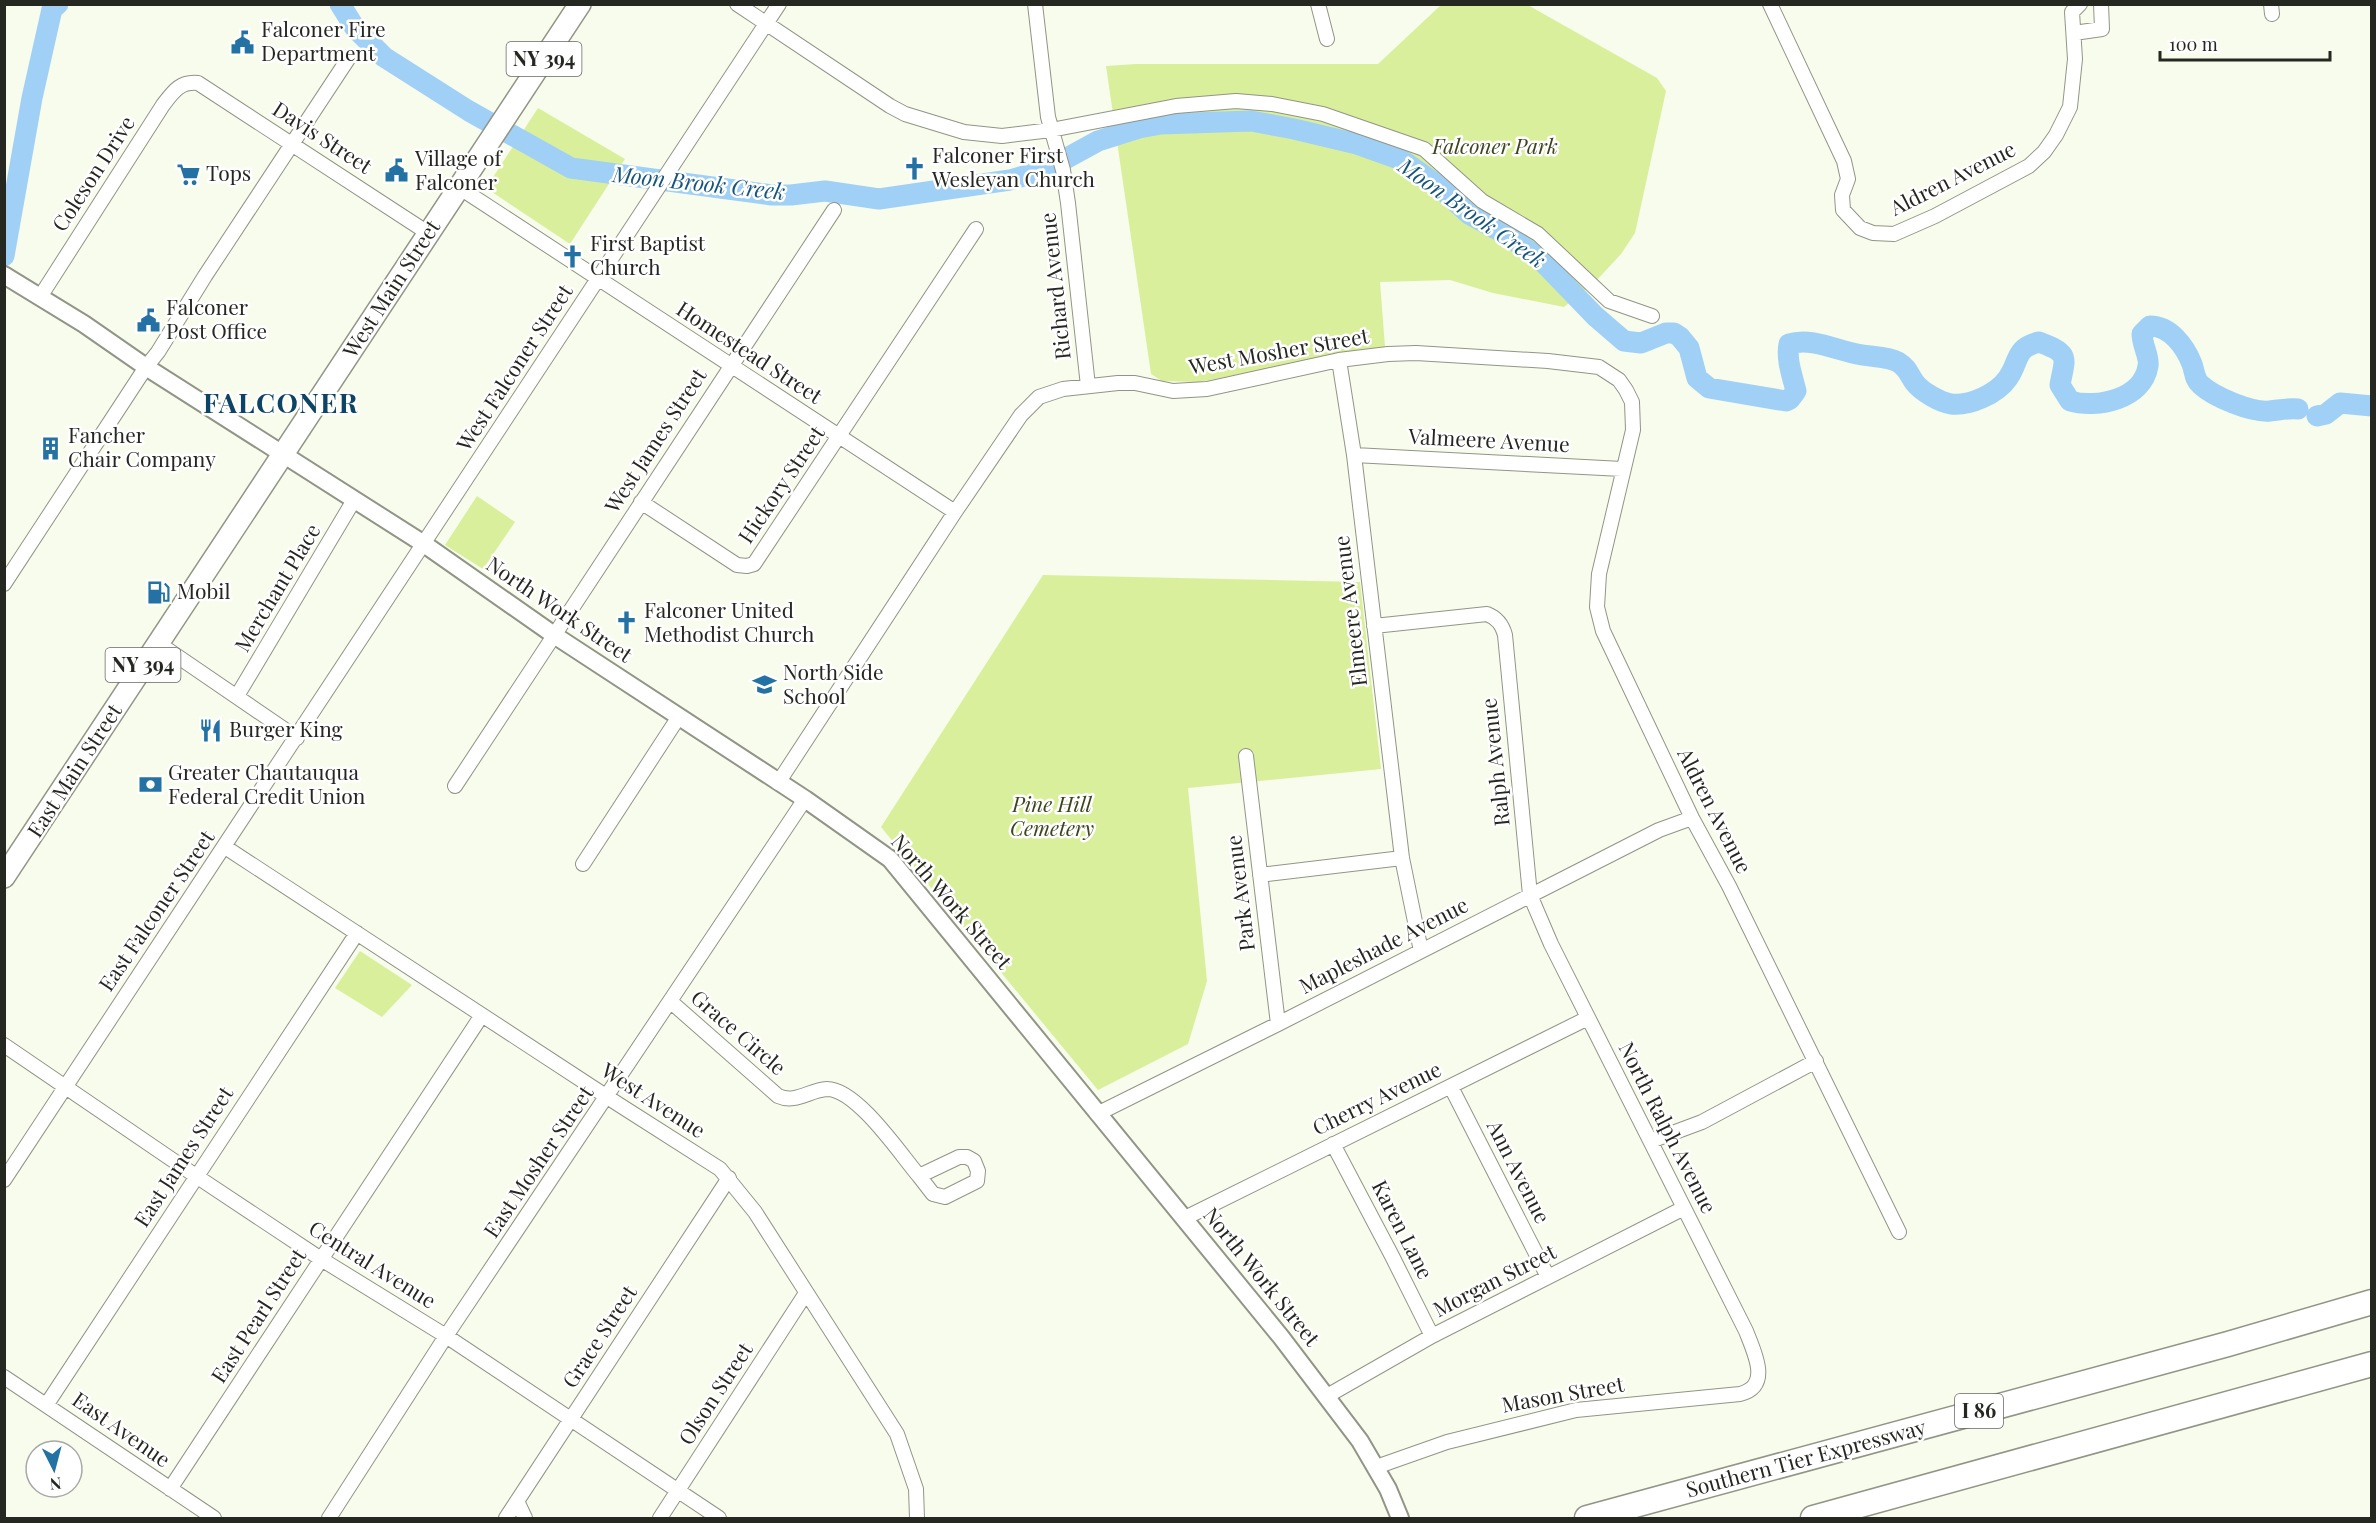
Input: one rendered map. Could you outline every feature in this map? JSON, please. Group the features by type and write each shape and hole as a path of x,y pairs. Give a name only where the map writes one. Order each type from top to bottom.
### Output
{"highway":[{"name":"Southern Tier Expressway","path":"1587,1518 2372,1302"},
{"path":"1813,1518 2372,1364"}],"main road":[{"name":"West Main Street","path":"285,454 580,4"},
{"name":"East Main Street","path":"8,863 285,454"}],"street":[{"path":"737,4 905,114 981,135 1002,136 1051,130 1176,106 1236,101 1272,104 1323,114 1424,149 1482,201 1538,234 1608,302 1652,316"},
{"name":"West Falconer Street","path":"424,544 778,4"},
{"name":"Richard Avenue","path":"1035,4 1051,130 1063,170 1088,386"},
{"path":"1318,4 1327,39"},
{"name":"Aldren Avenue","path":"1770,4 1844,161 1848,179 1842,195 1844,212 1860,228 1883,234 1905,230 2003,181 2022,171 2044,152 2056,135 2070,107 2075,59 2072,12 2080,4"},
{"path":"2074,33 2102,28 2101,4"},
{"path":"4,584 351,56"},
{"name":"Davis Street","path":"191,82 198,83 428,233"},
{"name":"Coleson Drive","path":"40,297 163,105 178,86 191,82"},
{"name":"Homestead Street","path":"460,189 955,512"},
{"name":"West James Street","path":"554,635 834,210"},
{"name":"Hickory Street","path":"641,502 737,565 747,566 758,559 976,229"},
{"name":"North Work Street","path":"11,279 424,544 554,635 890,859 1097,1114 1185,1218 1327,1396 1376,1467 1400,1518"},
{"name":"West Mosher Street","path":"778,783 955,512 1029,405 1039,397 1088,386 1135,383 1173,391 1207,389 1339,360 1401,352 1588,365 1609,372 1626,390"},
{"name":"Elmeere Avenue","path":"1339,360 1354,455 1402,858 1421,951"},
{"name":"Aldren Avenue","path":"1626,390 1632,402 1633,430 1599,574 1597,607 1603,631 1692,818 1729,886 1899,1232"},
{"name":"Valmeere Avenue","path":"1354,455 1622,469"},
{"name":"Merchant Place","path":"237,696 354,500"},
{"name":"East Falconer Street","path":"4,1180 424,544"},
{"name":"Ralph Avenue","path":"1374,627 1487,614 1495,617 1502,626 1505,635 1530,895"},
{"path":"455,786 554,635"},
{"path":"158,643 297,738"},
{"path":"583,864 678,718"},
{"name":"Park Avenue","path":"1246,756 1278,1024"},
{"name":"East Mosher Street","path":"329,1518 446,1336 608,1097 804,800"},
{"name":"Mapleshade Avenue","path":"1097,1114 1659,830 1692,818"},
{"name":"West Avenue","path":"225,847 720,1169 755,1212 897,1434 916,1489 917,1517"},
{"path":"1260,875 1402,858"},
{"name":"North Ralph Avenue","path":"1530,895 1551,944 1746,1331 1759,1365 1758,1381"},
{"name":"East James Street","path":"47,1404 357,933"},
{"name":"Grace Circle","path":"670,1001 778,1096 786,1099 827,1089 835,1090 849,1098 865,1112 919,1176"},
{"name":"East Pearl Street","path":"170,1489 482,1016"},
{"name":"Cherry Avenue","path":"1185,1218 1588,1018"},
{"name":"Central Avenue","path":"4,1045 321,1259 446,1336 719,1518"},
{"path":"1651,1141 1702,1122 1816,1061"},
{"name":"Ann Avenue","path":"1451,1087 1548,1277"},
{"name":"Karen Lane","path":"1333,1144 1432,1336"},
{"name":"Grace Street","path":"506,1518 729,1178"},
{"name":"Morgan Street","path":"1327,1396 1432,1336 1684,1208"},
{"name":"Olson Street","path":"660,1518 806,1293"},
{"name":"East Avenue","path":"4,1377 214,1518"},
{"name":"Mason Street","path":"1376,1467 1447,1442 1542,1417 1576,1410 1740,1394 1748,1392 1758,1381"},
{"path":"517,1501 525,1518"}],"green space":[{"name":"Falconer Park","path":"1526,4 1657,78 1666,91 1635,233 1621,254 1595,282 1564,307 1493,293 1450,280 1380,282 1385,347 1199,382 1162,381 1151,374 1106,66 1378,64 1441,5"},
{"path":"538,108 625,159 570,244 486,188"},
{"path":"477,496 515,522 483,569 445,545"},
{"name":"Pine Hill Cemetery","path":"1043,575 1360,582 1381,769 1188,788 1207,981 1188,1044 1098,1090 881,827"},
{"path":"360,951 412,985 382,1017 335,988"}],"waterway":[{"path":"4,256 32,98 52,9 58,4"},
{"name":"Moon Brook Creek","path":"340,4 355,28 384,57 469,111 571,168 772,195 825,191 879,199 1010,180 1045,170 1098,141 1139,128 1161,124 1251,121 1357,144 1402,160 1436,184 1469,214 1507,235 1540,259 1595,316 1624,341 1641,343 1666,333 1674,333 1680,337 1689,348 1697,378 1709,388 1786,401 1796,391 1789,361 1789,344 1806,342 1894,360 1904,367 1918,386 1932,396 1951,404 1966,403 1990,394 2003,384 2012,372 2021,352 2039,342 2061,353 2064,362 2060,385 2070,401 2093,404 2117,399 2138,387 2148,366 2142,334 2150,326 2164,329 2176,338 2189,357 2197,380 2207,390 2234,403 2262,411 2298,409"},
{"name":"Moon Brook Creek","path":"2317,416 2326,414 2340,403 2372,406"}],"place":[{"name":"Falconer Fire Department","path":"243,42"},
{"name":"Falconer First Wesleyan Church","path":"914,168"},
{"name":"Village of Falconer","path":"397,171"},
{"name":"Tops","path":"188,174"},
{"name":"First Baptist Church","path":"572,256"},
{"name":"Falconer Post Office","path":"148,320"},
{"name":"Fancher Chair Company","path":"50,448"},
{"name":"Mobil","path":"159,592"},
{"name":"Falconer United Methodist Church","path":"626,623"},
{"name":"North Side School","path":"765,685"},
{"name":"Burger King","path":"211,730"},
{"name":"Greater Chautauqua Federal Credit Union","path":"150,785"}],"district":[{"name":"FALCONER","path":"281,404"}]}
